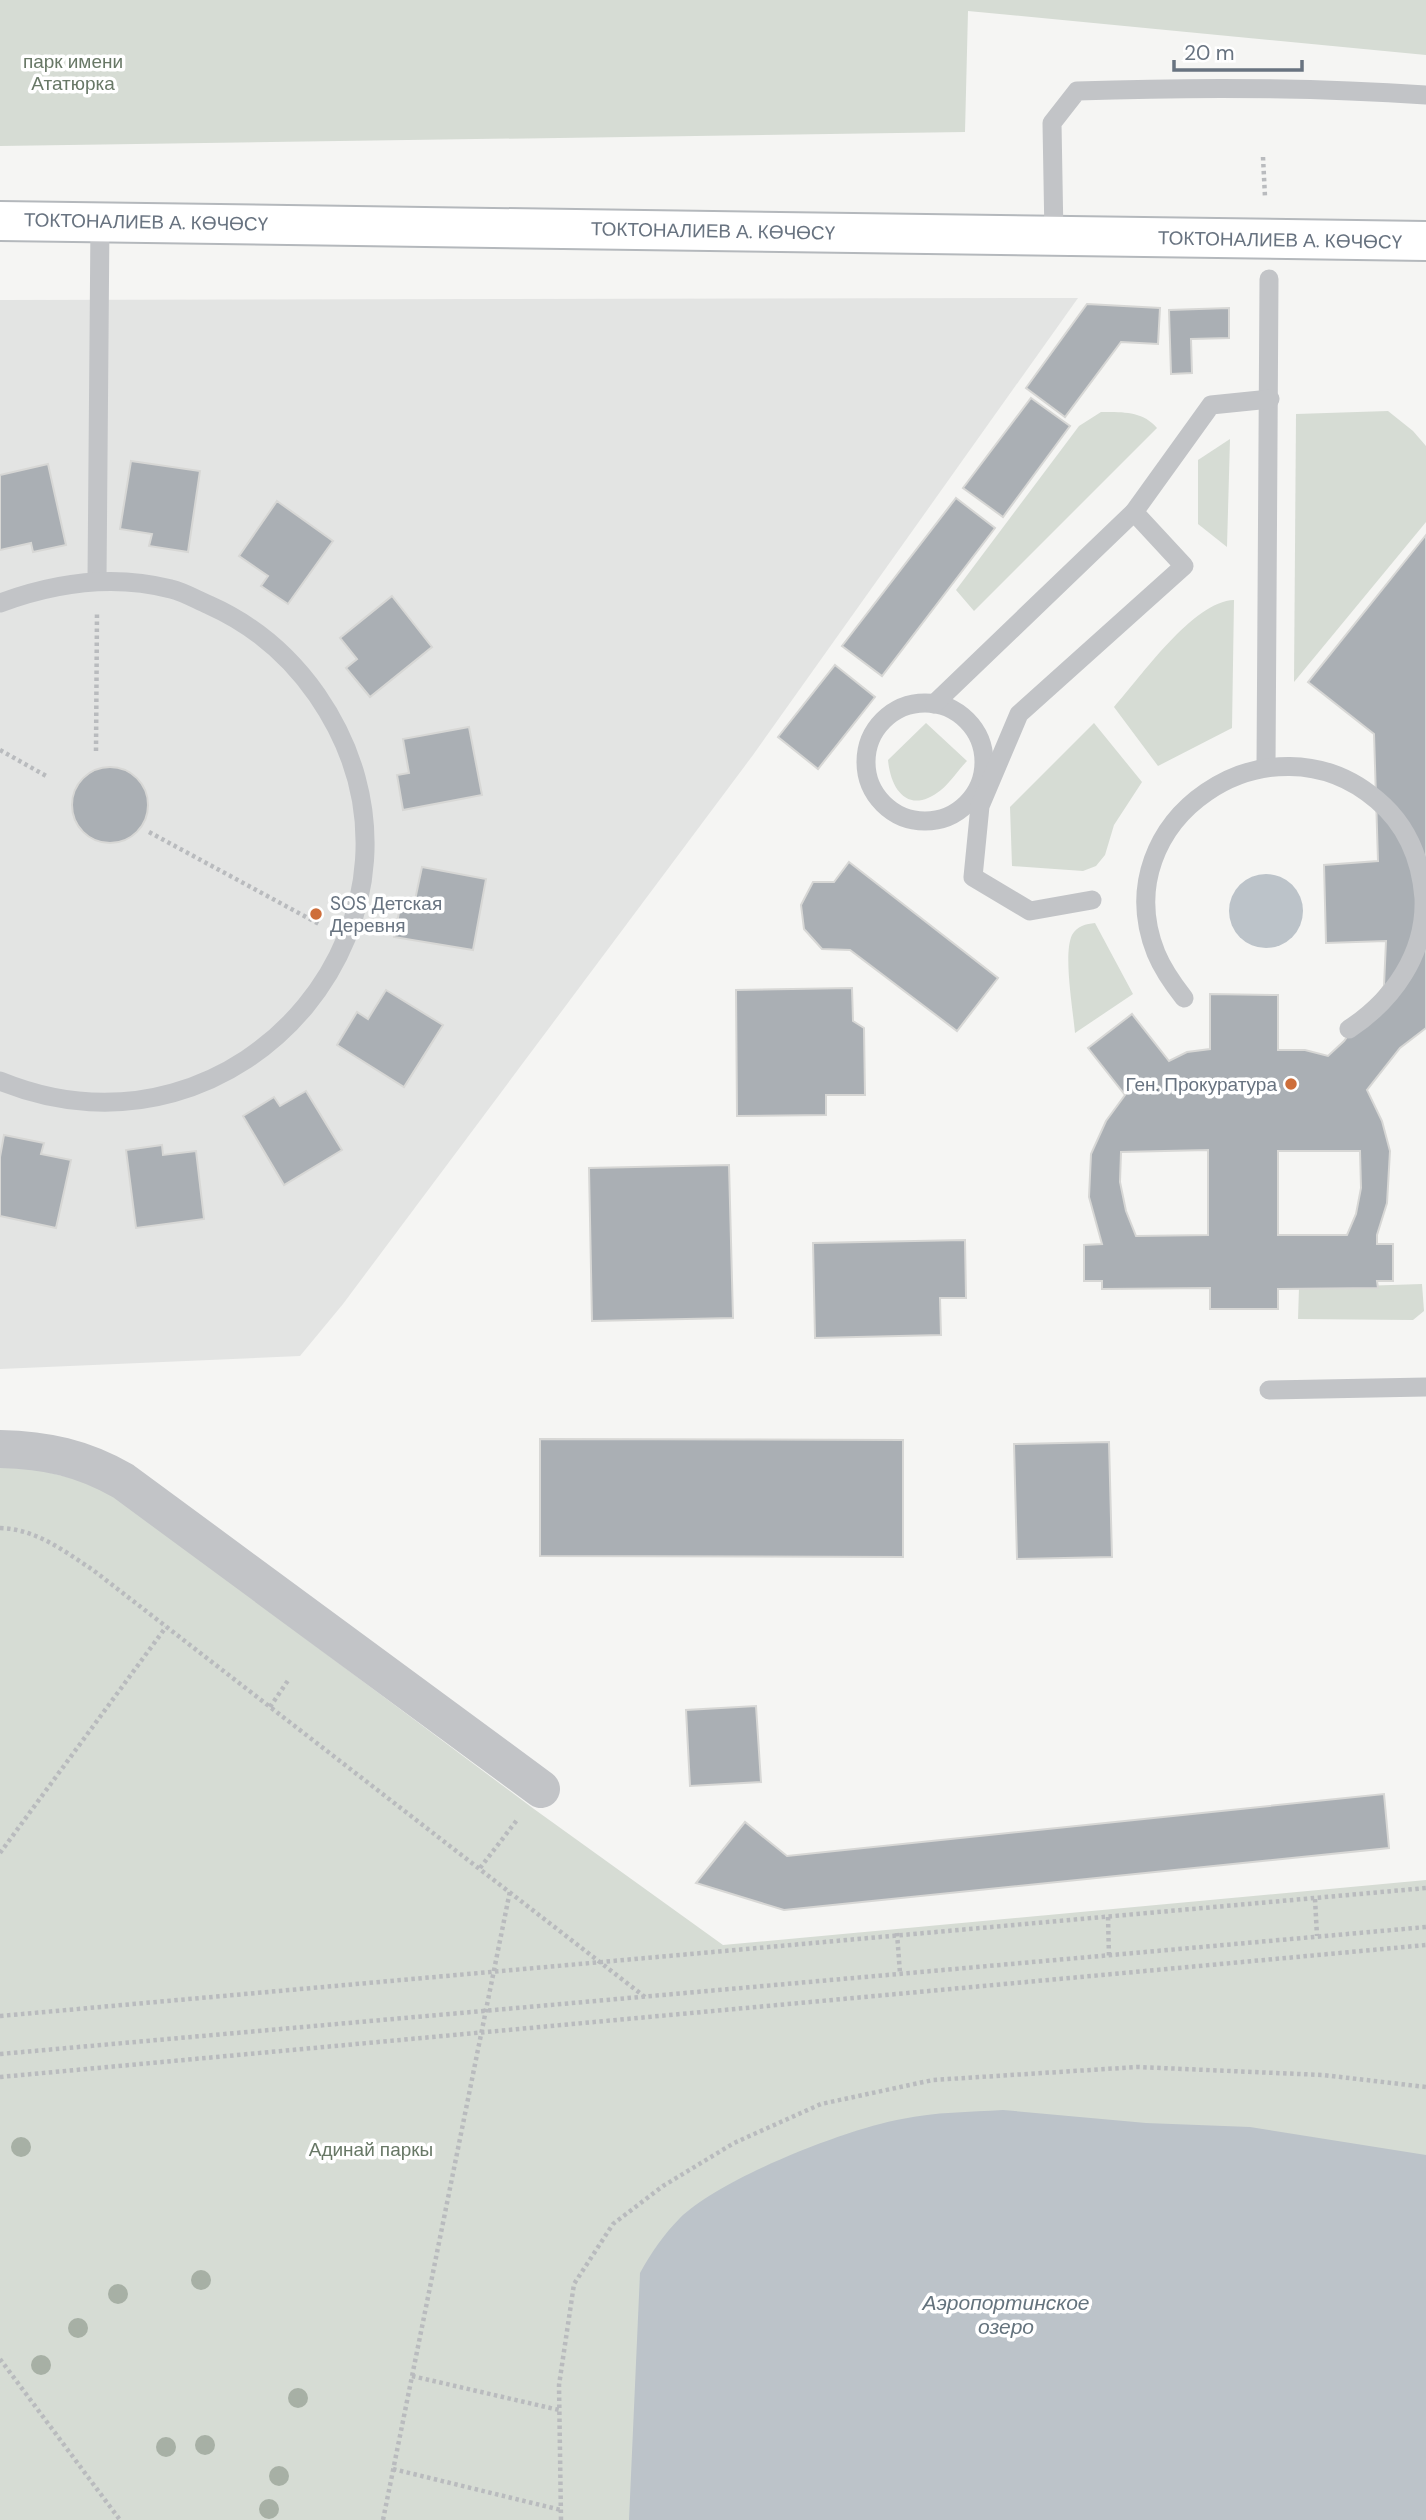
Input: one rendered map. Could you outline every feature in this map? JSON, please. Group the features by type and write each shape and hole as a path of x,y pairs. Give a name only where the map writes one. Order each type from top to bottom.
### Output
{"main road":[{"name":"ТОКТОНАЛИЕВ А. КӨЧӨСҮ","path":"0,221 100,220 1426,241"}],"street":[{"path":"0,1449 35,1450 67,1456 96,1466 123,1481 541,1789"}],"lane":[{"path":"1054,237 1052,122 1077,91 1152,88 1368,91 1426,95"},
{"path":"97,580 100,220"},
{"path":"1266,767 1269,279"},
{"path":"934,704 953,710 968,722 979,738 984,756 983,776 976,794 963,808 945,818 926,822 907,819 889,810 876,796 868,778 866,758 870,739 881,723 896,710 915,704 934,704 1135,512 1211,405 1270,399"},
{"path":"1092,900 1030,911 974,877 979,806 1019,714 1184,566 1135,512"},
{"path":"0,603 38,589 97,580 170,589 238,618 295,663 337,724 360,794 365,867 347,939 317,995 275,1042 221,1077 162,1098 99,1105 36,1096 0,1081"},
{"path":"1184,998 1168,976 1156,952 1149,925 1149,885 1160,845 1174,822 1193,802 1227,779 1266,767 1293,765 1319,769 1366,790 1386,808 1402,828 1415,852 1424,878 1424,915 1416,953 1405,976 1389,997 1349,1029"},
{"path":"1269,1390 1426,1387"}],"path":[{"path":"96,751 97,580"},
{"path":"0,750 48,777"},
{"path":"149,832 347,939"},
{"path":"0,1528 25,1530 58,1546 510,1891 645,1998"},
{"path":"0,1853 166,1627"},
{"path":"270,1707 289,1679"},
{"path":"480,1868 541,1789"},
{"path":"0,2016 897,1933 1426,1888"},
{"path":"383,2520 510,1891"},
{"path":"1315,1899 1317,1936"},
{"path":"1108,1917 1109,1956"},
{"path":"0,2054 1426,1927"},
{"path":"897,1933 900,1973"},
{"path":"0,2077 1426,1945"},
{"path":"561,2520 559,2385 573,2284 613,2224 663,2186 734,2143 821,2104 933,2080 1136,2067 1323,2076 1426,2087"},
{"path":"0,2359 120,2520"},
{"path":"411,2376 559,2410"},
{"path":"393,2469 561,2510"}],"shaded area":[{"name":"SOS Детская Деревня","path":"1078,298 753,755 343,1304 300,1356 0,1369 0,300"}],"green space":[{"name":"парк имени Ататюрка","path":"0,0 1426,0 1426,55 968,11 965,132 0,146"},
{"path":"1388,411 1413,431 1426,446 1426,522 1294,682 1296,414"},
{"path":"1101,412 1139,415 1157,428 974,611 956,590 1079,426"},
{"path":"1230,439 1227,547 1198,524 1198,460"},
{"path":"1234,600 1232,728 1158,766 1114,707 1185,626 1218,604"},
{"path":"926,723 967,761 941,790 930,797 911,800 898,790 893,782 888,760"},
{"path":"1094,723 1142,782 1114,825 1105,855 1096,866 1083,871 1012,866 1010,807"},
{"path":"1095,923 1133,994 1075,1033 1068,968 1069,944 1076,929"},
{"path":"1422,1284 1424,1311 1413,1320 1298,1319 1299,1288"},
{"name":"Адинай паркы","path":"0,1465 18,1465 100,1485 534,1809 723,1945 1426,1880 1426,2520 0,2520"}],"water":[{"path":"1266,874 1280,877 1292,885 1300,897 1303,911 1300,925 1292,937 1280,945 1266,948 1252,945 1240,937 1232,925 1229,911 1232,897 1240,885 1252,877"},
{"name":"Аэропортинское озеро","path":"1003,2110 1146,2123 1250,2127 1426,2155 1426,2520 629,2520 640,2273 674,2224 724,2187 785,2157 849,2133 914,2117"}],"building":[{"path":"1087,304 1160,308 1158,344 1121,342 1065,417 1026,388"},
{"path":"1229,308 1229,338 1191,339 1192,373 1171,374 1169,310"},
{"path":"1031,398 1070,426 1003,517 963,488"},
{"path":"131,461 200,471 188,552 149,546 152,534 120,529"},
{"path":"48,464 66,545 33,552 31,543 0,550 0,475"},
{"path":"956,498 995,528 882,676 842,646"},
{"path":"277,501 333,541 288,604 261,586 268,576 239,556"},
{"path":"1426,535 1426,1028 1400,1048 1367,1090 1382,1121 1390,1151 1387,1203 1377,1235 1377,1244 1393,1244 1393,1281 1377,1281 1378,1288 1278,1289 1278,1309 1210,1309 1210,1288 1102,1289 1102,1281 1084,1281 1084,1245 1102,1244 1089,1197 1091,1154 1106,1121 1125,1095 1088,1048 1132,1014 1169,1061 1187,1052 1210,1049 1210,994 1278,995 1278,1050 1305,1050 1328,1056 1344,1041 1384,986 1386,941 1326,943 1324,865 1378,861 1374,734 1308,682","holes":["1208,1150 1208,1235 1136,1236 1126,1211 1120,1182 1121,1152","1278,1151 1360,1151 1361,1188 1356,1214 1347,1235 1278,1235"]},
{"path":"392,596 432,647 370,697 346,668 357,659 340,638"},
{"path":"835,665 875,697 818,769 778,737"},
{"path":"469,727 482,795 403,810 397,775 409,773 403,739"},
{"path":"110,767 124,770 137,778 145,791 148,805 145,819 137,832 124,840 110,843 96,840 83,832 75,819 72,805 75,791 83,778 96,770"},
{"path":"849,862 998,978 957,1031 850,950 822,949 804,929 801,905 813,882 834,882"},
{"path":"422,867 486,879 473,950 394,937 402,898 415,900"},
{"path":"852,988 853,1021 864,1028 865,1095 826,1095 826,1115 737,1116 736,990"},
{"path":"386,990 443,1025 404,1087 337,1045 357,1012 368,1019"},
{"path":"306,1091 342,1150 284,1185 243,1116 274,1097 280,1106"},
{"path":"4,1135 44,1143 41,1154 71,1160 56,1228 0,1216 0,1157"},
{"path":"162,1145 163,1155 196,1151 204,1219 136,1228 126,1150"},
{"path":"729,1165 733,1318 592,1321 589,1168"},
{"path":"965,1240 966,1298 940,1298 941,1335 815,1338 813,1243"},
{"path":"540,1439 903,1440 903,1557 540,1556"},
{"path":"1109,1442 1112,1557 1017,1559 1014,1444"},
{"path":"756,1706 761,1782 690,1786 686,1710"},
{"path":"1384,1794 1389,1848 784,1910 696,1883 745,1822 787,1856"}],"place":[{"name":"SOS Детская Деревня","path":"316,914"},
{"name":"Ген. Прокуратура","path":"1291,1084"}]}
